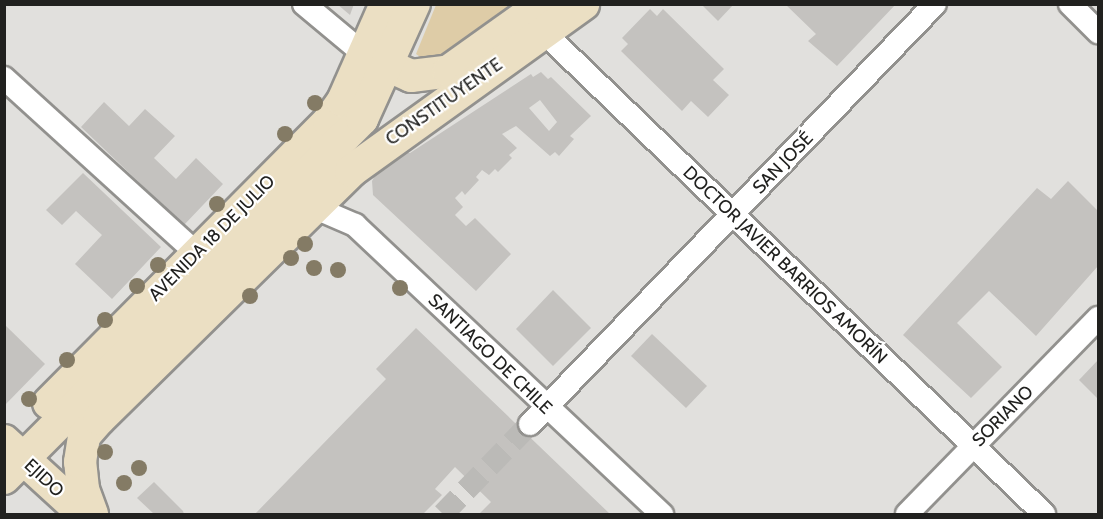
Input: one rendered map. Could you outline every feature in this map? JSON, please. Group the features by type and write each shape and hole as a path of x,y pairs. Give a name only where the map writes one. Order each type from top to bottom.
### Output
{"main road":[{"name":"AVENIDA 18 DE JULIO","path":"9,454 106,377 349,133 374,97 375,60 386,4"},
{"name":"AVENIDA 18 DE JULIO","path":"9,454 196,253 329,121 414,4"},
{"name":"CONSTITUYENTE","path":"375,60 420,77 449,71 537,17 583,4"},
{"name":"CONSTITUYENTE","path":"311,206 537,17"},
{"name":"AVENIDA 18 DE JULIO","path":"84,436 311,206"},
{"name":"AVENIDA 18 DE JULIO","path":"106,377 157,362"},
{"name":"AVENIDA 18 DE JULIO","path":"92,514 80,477 84,436 106,377"},
{"name":"EJIDO","path":"9,454 84,514"}],"street":[{"path":"304,4 375,60"},
{"name":"SAN JOSÉ","path":"530,424 935,4"},
{"path":"1070,4 1098,32"},
{"name":"DOCTOR JAVIER BARRIOS AMORÍN","path":"537,17 733,215 1044,514"},
{"path":"4,78 196,253"},
{"name":"SANTIAGO DE CHILE","path":"311,206 355,225 662,514"},
{"name":"SORIANO","path":"907,514 1098,318"}],"shaded area":[{"path":"523,4 449,59 426,61 416,54 436,5"}],"building":[{"path":"337,4 354,4 350,15"},
{"path":"701,4 734,4 718,21"},
{"path":"785,4 896,4 837,66 808,41 816,34"},
{"path":"650,9 657,16 663,9 724,69 713,80 729,95 708,117 691,101 682,111 621,51 628,44 622,38"},
{"path":"541,72 548,79 551,77 591,116 570,136 574,139 559,156 555,152 550,156 516,126 502,134 517,148 509,155 512,158 498,172 495,169 489,175 482,170 476,177 479,180 465,195 462,191 455,198 463,207 455,215 466,226 475,218 511,254 476,291 373,195 372,181 378,170 399,153 410,153 531,74 533,77","holes":["540,100 557,122 549,131 529,108"]},
{"path":"104,102 129,126 145,109 175,136 154,158 176,179 196,158 223,184 184,225 81,127"},
{"path":"83,173 161,247 112,299 75,264 102,235 76,211 62,225 46,210"},
{"path":"1068,181 1098,211 1098,266 1036,336 989,291 957,323 1002,367 971,398 903,335 1037,188 1051,199"},
{"path":"553,290 591,328 553,366 516,329"},
{"path":"4,324 45,364 4,406"},
{"path":"416,328 610,514 479,514 491,502 455,467 435,489 442,495 423,514 255,514 386,379 376,369"},
{"path":"652,334 707,386 686,408 631,356"},
{"path":"1098,360 1098,399 1079,380"},
{"path":"154,482 184,514 154,514 137,498"}],"tunnel":[{"path":"443,514 530,424"}]}
